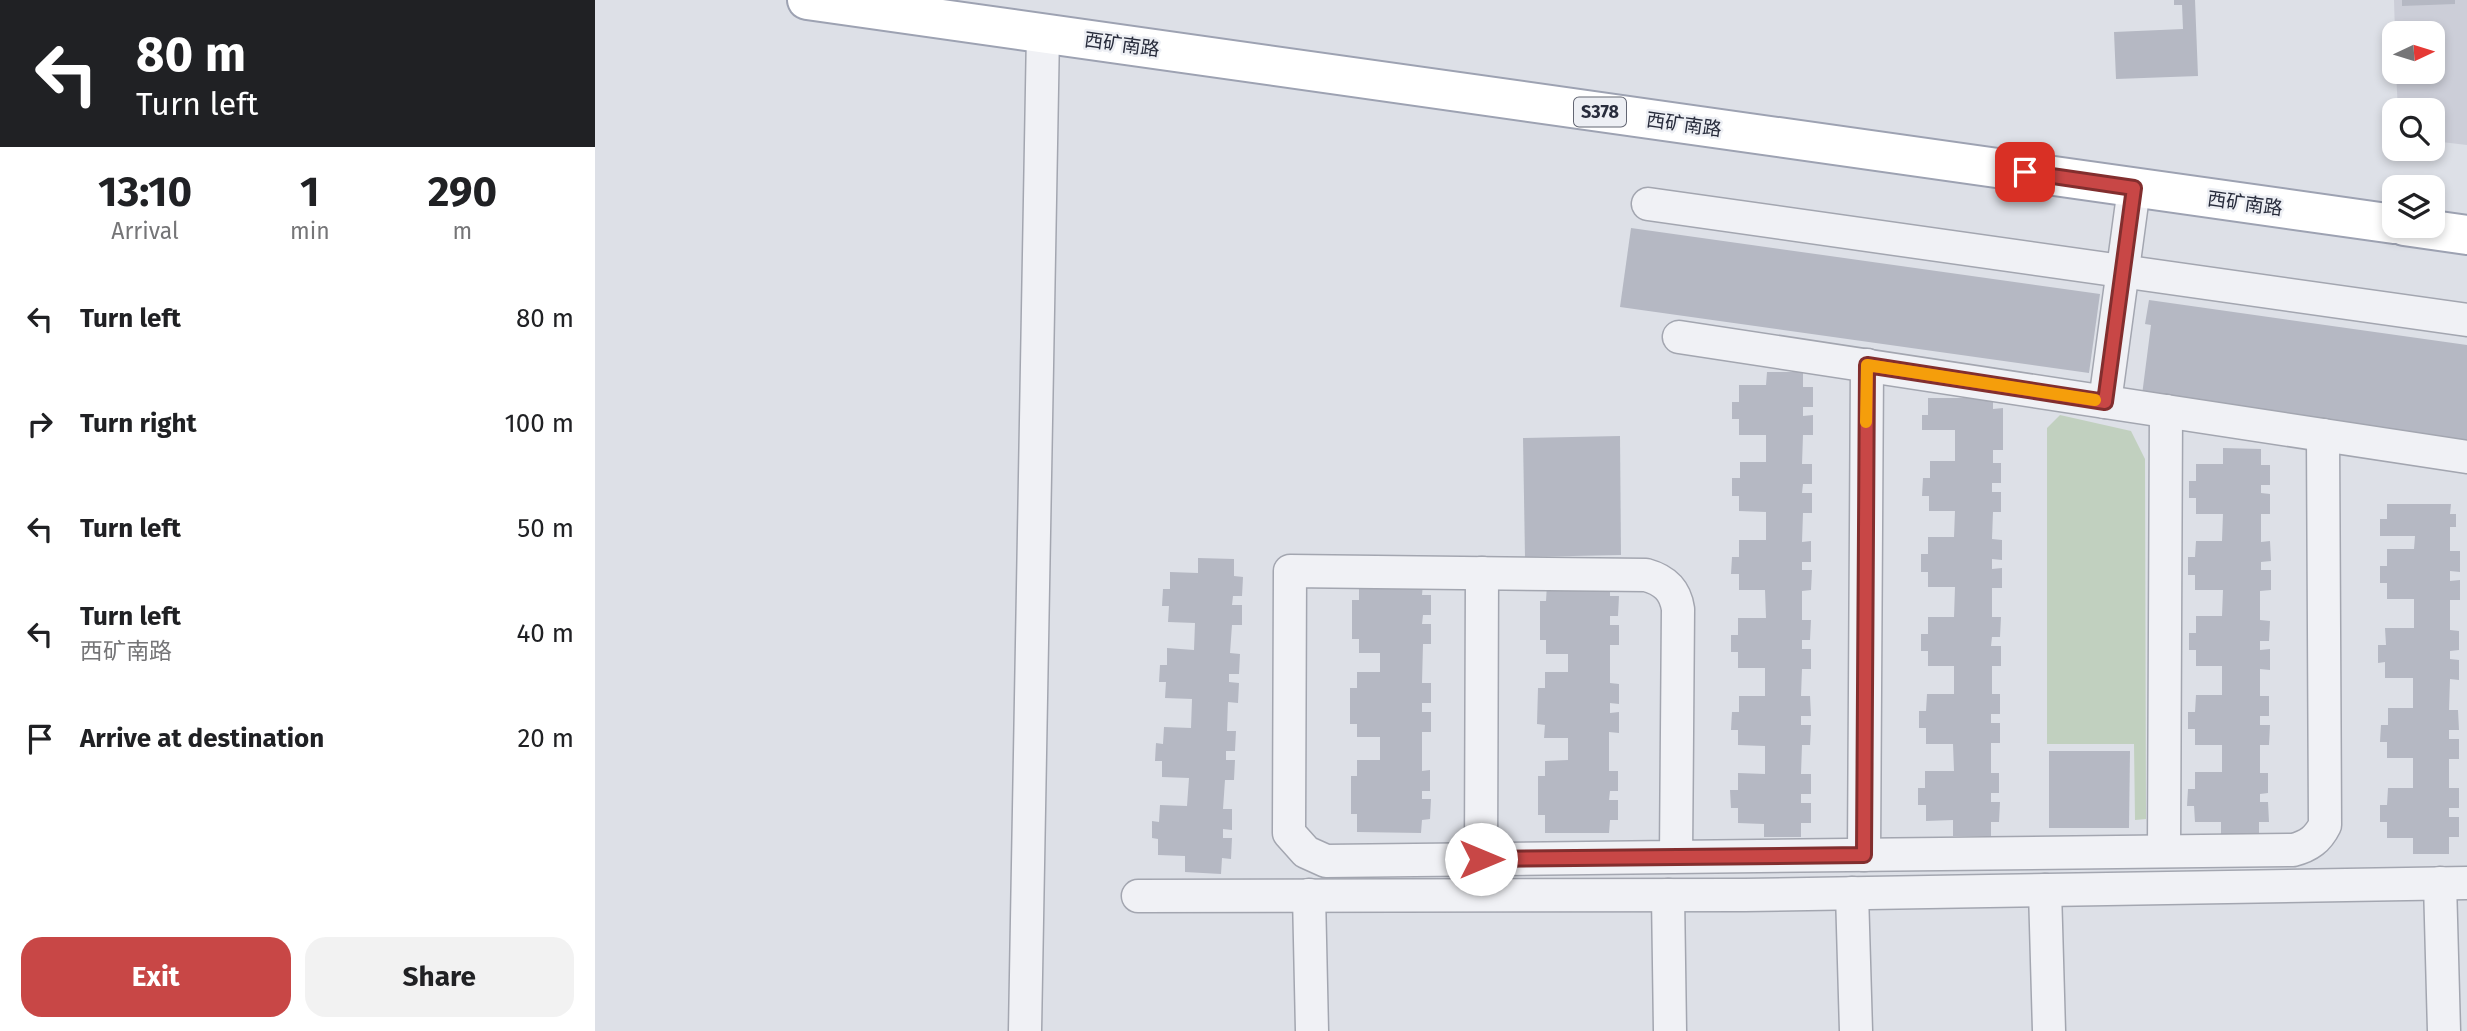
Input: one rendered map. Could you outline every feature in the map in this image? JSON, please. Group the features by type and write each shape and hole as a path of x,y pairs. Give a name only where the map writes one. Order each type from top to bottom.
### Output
{"main road":[{"name":"西矿南路","path":"807,0 2382,222"},
{"path":"2445,232 2467,235"}],"street":[{"path":"1025,1031 1043,33"},
{"path":"2105,402 2134,188"},
{"path":"1648,204 2467,320"},
{"path":"1679,337 2467,457"},
{"path":"1864,855 1867,365"},
{"path":"2164,852 2166,411"},
{"path":"1676,857 1678,609 1673,592 1657,578 1646,575 1290,571 1289,833 1296,844 1326,861 2293,850 2309,845 2325,825 2323,435"},
{"path":"1481,859 1482,573"},
{"path":"1138,896 1668,895 2454,883 2444,1031"},
{"path":"2045,890 2049,1031"},
{"path":"1852,893 1856,1031"},
{"path":"1309,895 1312,1031"},
{"path":"1668,895 1670,1031"}],"shaded area":[{"path":"2394,0 2467,0 2467,145 2445,142 2445,98 2397,98 2397,84 2445,84 2445,21 2395,21"}],"green space":[{"path":"2060,415 2131,431 2145,459 2146,819 2135,820 2134,744 2047,744 2047,428"}],"building":[{"path":"2174,0 2195,0 2198,76 2116,79 2114,32 2183,29 2182,5 2174,5"},
{"path":"2402,0 2455,0 2455,4 2402,6"},
{"path":"1631,228 2100,294 2089,373 1620,307"},
{"path":"2149,300 2467,345 2467,440 2142,395 2151,325 2145,324"},
{"path":"1767,372 1803,372 1803,387 1813,387 1813,407 1803,407 1803,416 1813,415 1813,435 1803,435 1802,464 1812,464 1812,484 1803,484 1802,493 1812,493 1812,513 1803,513 1802,542 1811,541 1811,562 1802,562 1802,570 1812,570 1811,590 1802,591 1802,620 1811,620 1810,640 1802,640 1802,649 1811,649 1811,669 1802,669 1801,696 1810,696 1811,716 1801,716 1801,725 1811,725 1810,745 1802,745 1801,774 1811,774 1811,794 1801,794 1801,803 1811,803 1811,823 1801,823 1801,837 1764,837 1764,824 1738,823 1738,808 1731,808 1730,790 1738,790 1738,773 1765,774 1765,746 1738,745 1738,730 1731,730 1732,712 1739,712 1739,696 1765,696 1765,668 1738,668 1738,652 1731,652 1731,635 1738,635 1738,618 1766,618 1765,590 1739,590 1739,574 1731,574 1732,557 1739,557 1739,540 1766,540 1766,512 1739,511 1739,496 1732,496 1732,478 1740,478 1740,462 1766,462 1766,435 1739,435 1739,419 1732,419 1732,402 1739,402 1739,385 1766,385"},
{"path":"1928,398 1993,398 1993,409 2003,408 2003,450 1993,450 1993,463 2001,463 2001,483 1992,483 1992,492 2001,492 2001,512 1993,512 1992,539 2002,540 2002,560 1992,559 1992,569 2002,568 2002,588 1992,588 1992,617 2001,617 2000,637 1992,637 1991,646 2001,646 2001,666 1992,666 1992,694 2000,694 2000,714 1991,714 1991,723 2000,723 2000,743 1991,743 1991,773 1999,773 1999,793 1991,793 1991,802 2000,802 1999,822 1991,822 1991,836 1953,836 1953,820 1926,821 1926,805 1918,805 1918,788 1925,788 1925,771 1954,771 1953,744 1926,744 1926,728 1919,728 1919,711 1926,711 1927,694 1954,694 1954,666 1928,666 1928,651 1921,651 1921,634 1928,634 1928,617 1954,617 1955,587 1928,587 1928,572 1921,572 1921,554 1928,554 1928,537 1954,537 1955,511 1929,511 1929,496 1922,496 1923,478 1930,478 1930,461 1955,461 1955,430 1922,430 1922,415 1928,415"},
{"path":"1620,436 1621,555 1525,557 1523,438"},
{"path":"2223,448 2261,449 2261,465 2270,465 2270,485 2261,485 2261,493 2270,494 2270,514 2261,514 2261,542 2270,541 2271,561 2261,562 2261,570 2271,570 2271,590 2260,591 2260,620 2270,621 2269,641 2260,641 2260,650 2270,649 2270,670 2260,669 2260,696 2269,696 2269,716 2260,716 2260,725 2270,725 2269,745 2260,745 2260,773 2268,773 2268,793 2260,794 2260,802 2268,802 2269,822 2259,822 2259,836 2221,836 2221,822 2195,822 2194,806 2187,806 2188,789 2195,789 2195,772 2222,772 2222,745 2195,745 2195,729 2188,729 2188,712 2195,712 2196,695 2222,695 2222,666 2196,666 2196,650 2189,650 2189,633 2196,633 2196,616 2222,616 2223,590 2195,590 2195,575 2188,575 2188,557 2195,557 2196,541 2222,541 2223,514 2196,514 2196,498 2189,498 2189,481 2196,481 2196,464 2223,464"},
{"path":"2387,504 2451,504 2450,514 2456,514 2456,527 2450,527 2450,551 2460,551 2460,572 2450,571 2450,581 2460,580 2460,600 2450,600 2450,630 2459,631 2459,650 2450,651 2450,659 2459,660 2459,680 2450,679 2449,710 2458,710 2459,730 2449,730 2449,739 2459,739 2459,759 2449,759 2449,788 2459,788 2459,808 2449,808 2449,817 2459,817 2459,837 2449,837 2449,854 2413,854 2413,838 2387,838 2387,822 2380,822 2380,805 2387,805 2388,788 2413,788 2413,758 2387,758 2387,742 2380,742 2381,725 2388,725 2388,708 2413,708 2413,678 2385,678 2385,662 2378,663 2378,645 2386,645 2385,628 2414,628 2414,599 2387,599 2387,583 2380,583 2380,566 2387,566 2387,549 2414,549 2415,536 2380,536 2380,519 2387,519"},
{"path":"1198,558 1234,559 1234,576 1243,577 1242,596 1233,596 1232,605 1242,605 1242,625 1232,625 1230,653 1240,654 1239,674 1229,674 1229,682 1239,683 1238,703 1228,702 1227,731 1236,731 1235,751 1226,751 1226,760 1235,760 1234,780 1225,780 1223,809 1232,809 1232,830 1223,829 1223,838 1232,838 1231,859 1222,858 1221,874 1185,872 1185,856 1158,855 1158,839 1152,838 1152,821 1159,822 1160,805 1187,806 1189,778 1162,777 1162,761 1155,761 1156,743 1163,744 1164,727 1191,728 1192,699 1165,698 1166,682 1159,682 1160,665 1167,665 1167,648 1194,650 1195,623 1168,622 1169,606 1162,606 1163,589 1170,589 1170,572 1198,573"},
{"path":"1359,583 1423,584 1422,595 1431,595 1431,615 1423,615 1422,624 1431,624 1431,644 1423,644 1422,683 1431,683 1431,703 1422,703 1422,712 1431,712 1431,732 1422,732 1422,771 1430,770 1430,791 1422,791 1422,799 1431,799 1430,819 1422,820 1421,833 1357,832 1357,814 1351,814 1351,776 1357,776 1357,760 1380,760 1380,737 1357,737 1357,724 1350,724 1350,688 1357,688 1357,672 1380,672 1380,653 1359,653 1359,639 1352,639 1352,600 1359,600"},
{"path":"1547,584 1610,584 1610,596 1619,596 1618,616 1610,616 1610,625 1619,625 1619,645 1610,645 1610,683 1619,684 1619,704 1610,703 1610,713 1619,712 1619,733 1609,732 1609,771 1618,771 1618,791 1610,791 1609,800 1618,800 1618,820 1610,820 1609,833 1545,833 1545,815 1538,815 1538,776 1545,776 1545,761 1568,760 1568,738 1544,738 1545,725 1537,724 1538,688 1545,688 1545,672 1568,672 1568,654 1546,654 1546,640 1540,640 1540,601 1546,601"},
{"path":"2049,751 2130,751 2129,828 2049,828"}],"slow traffic":[{"path":"1866,422 1867,365 2095,400"}],"route":[{"path":"1481,859 1864,855 1867,365 2105,402 2134,188 2025,172"}]}
